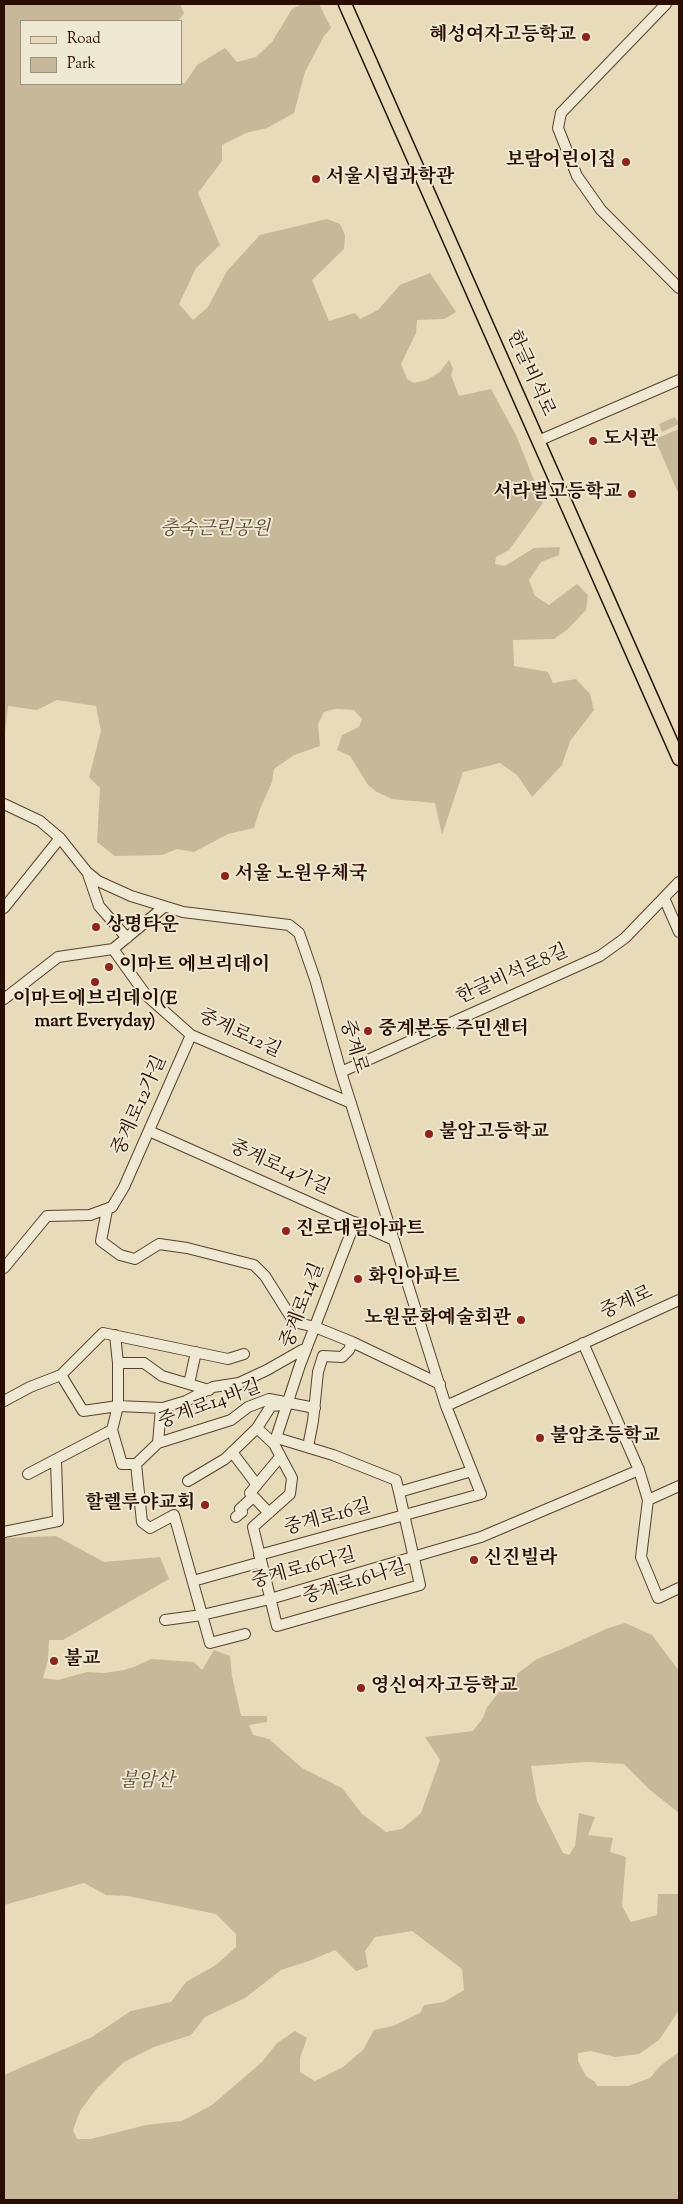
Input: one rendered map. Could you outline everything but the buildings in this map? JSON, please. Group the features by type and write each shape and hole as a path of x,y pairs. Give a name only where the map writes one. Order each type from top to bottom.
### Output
{"main road":[{"name":"한글비석로","path":"345,4 679,759"}],"street":[{"path":"666,4 561,113 558,128 577,176 601,210 679,288"},
{"path":"538,441 678,384"},
{"name":"중계로","path":"4,804 40,821 60,838 87,872 98,881 131,896 183,912 278,922 292,926 301,938 446,1406 679,1300"},
{"path":"4,908 60,838"},
{"name":"중계로","path":"87,872 99,906 127,938"},
{"name":"한글비석로8길","path":"341,1072 600,956 625,938 679,882"},
{"path":"664,898 679,932"},
{"path":"4,999 58,957 113,949 164,907"},
{"name":"중계로12길","path":"113,949 146,995 191,1035 351,1103"},
{"name":"중계로12가길","path":"107,1210 112,1207 122,1192 191,1035"},
{"name":"중계로14가길","path":"149,1131 394,1240"},
{"path":"4,1268 47,1216 90,1215 107,1210 101,1241 120,1255 136,1259 159,1244 187,1248 254,1264 265,1276 294,1322 315,1327 352,1342 440,1384"},
{"name":"중계로14길","path":"275,1441 306,1349 355,1222"},
{"path":"4,1401 30,1387 61,1375 104,1333 228,1359 244,1354"},
{"path":"115,1335 118,1363 118,1406 112,1430 122,1464 136,1464 142,1522 150,1528 174,1516 210,1643 245,1634"},
{"path":"308,1447 315,1408 318,1372 323,1356 342,1357 349,1350 352,1342"},
{"path":"584,1343 639,1470 648,1500 640,1557 658,1598 679,1588"},
{"path":"61,1375 83,1410 118,1406 162,1408 186,1401 209,1390 239,1383 268,1370 306,1349"},
{"path":"189,1384 196,1352"},
{"path":"118,1363 144,1363 162,1376 209,1390"},
{"name":"중계로14바길","path":"136,1464 158,1443 231,1420 248,1408 269,1399 288,1404"},
{"path":"188,1482 206,1472 232,1452 257,1428 271,1406 288,1404 315,1408"},
{"name":"중계로16길","path":"193,1581 260,1559 481,1494 446,1406"},
{"path":"158,1443 162,1408"},
{"path":"257,1428 275,1441 308,1447 333,1455 396,1480 405,1516"},
{"path":"28,1474 112,1430"},
{"path":"270,1599 253,1527 290,1494 292,1478 280,1457 275,1441"},
{"path":"232,1452 257,1485"},
{"path":"269,1513 250,1494 280,1457"},
{"path":"4,1532 58,1521 56,1460"},
{"name":"중계로16나길","path":"414,1558 481,1538 639,1470"},
{"path":"399,1492 472,1471"},
{"path":"648,1500 679,1486"},
{"path":"236,1517 242,1512 240,1509 253,1497"},
{"name":"중계로16나길","path":"270,1599 277,1626 420,1585 405,1516"},
{"name":"중계로16다길","path":"165,1620 202,1615 270,1599 414,1558"}],"green space":[{"name":"충숙근린공원","path":"4,4 180,4 184,13 179,20 20,20 20,85 182,85 197,65 225,48 237,62 256,57 272,42 292,9 302,4 319,4 331,28 324,36 305,72 294,113 267,128 246,133 222,145 222,161 198,193 220,245 196,268 179,304 193,320 208,307 227,271 260,235 327,219 340,224 345,235 344,249 312,280 329,321 355,313 360,319 378,310 400,285 430,273 456,312 444,319 417,320 416,333 401,364 407,379 414,383 427,380 440,372 449,360 453,369 451,375 459,396 491,389 516,435 543,503 509,550 496,557 495,564 505,566 534,548 560,547 559,555 541,562 529,580 535,596 549,605 577,584 588,595 586,610 568,629 554,639 513,640 514,666 548,672 553,683 576,679 590,694 594,710 570,741 562,765 532,797 517,775 500,763 463,772 442,835 435,803 392,799 377,792 368,785 350,756 337,750 342,735 359,727 362,719 354,710 335,709 324,712 318,724 320,746 294,755 274,769 272,782 254,828 228,834 194,852 177,849 162,855 115,856 97,842 100,788 89,777 101,731 96,706 57,700 37,710 8,706 4,741"},
{"path":"675,417 679,424 662,432 659,424"},
{"path":"679,429 679,495 655,439"},
{"name":"불암산","path":"56,1536 104,1562 160,1557 169,1579 63,1640 49,1640 48,1660 43,1678 58,1680 87,1672 104,1673 124,1670 151,1659 194,1662 202,1670 214,1650 230,1656 232,1676 241,1716 267,1716 267,1722 249,1725 253,1735 269,1739 302,1768 342,1788 362,1814 386,1832 402,1829 421,1813 440,1760 425,1737 473,1731 483,1718 487,1707 499,1692 511,1684 518,1673 537,1659 606,1629 625,1623 652,1635 679,1671 679,1813 650,1790 624,1764 587,1762 531,1766 537,1801 563,1853 569,1855 575,1846 579,1813 595,1817 588,1835 613,1838 610,1852 626,1857 622,1906 631,1922 657,1915 658,1894 678,1894 679,1892 679,2010 659,2040 639,2054 615,2057 591,2051 578,2053 578,2061 586,2076 595,2082 597,2086 628,2086 650,2078 660,2066 679,2052 679,2200 4,2200 4,2075 92,2037 131,2011 171,2002 186,1982 216,1965 236,1947 236,1934 216,1914 128,1896 106,1895 84,1883 4,1905 4,1538","holes":["412,1931 462,1969 464,1990 444,2002 424,2005 420,2013 393,2026 374,2030 363,2050 343,2067 315,2081 300,2072 300,2058 307,2038 295,2031 277,2043 262,2062 212,2105 182,2121 146,2125 91,2139 77,2139 73,2130 80,2111 97,2088 124,2062 154,2047 191,2035 205,2017 245,1998 281,1970 335,1950 356,1971 368,1967 365,1951 375,1937"]}],"place":[{"name":"혜성여자고등학교","path":"586,37"},
{"name":"보람어린이집","path":"626,162"},
{"name":"서울시립과학관","path":"316,179"},
{"name":"도서관","path":"593,441"},
{"name":"서라벌고등학교","path":"632,494"},
{"name":"서울 노원우체국","path":"225,876"},
{"name":"상명타운","path":"96,927"},
{"name":"이마트 에브리데이","path":"109,967"},
{"name":"이마트에브리데이(E mart Everyday)","path":"95,982"},
{"name":"중계본동 주민센터","path":"368,1031"},
{"name":"불암고등학교","path":"429,1134"},
{"name":"진로대림아파트","path":"286,1231"},
{"name":"화인아파트","path":"358,1279"},
{"name":"노원문화예술회관","path":"521,1320"},
{"name":"불암초등학교","path":"540,1438"},
{"name":"할렐루야교회","path":"205,1505"},
{"name":"신진빌라","path":"474,1560"},
{"name":"불교","path":"54,1661"},
{"name":"영신여자고등학교","path":"361,1688"}]}
